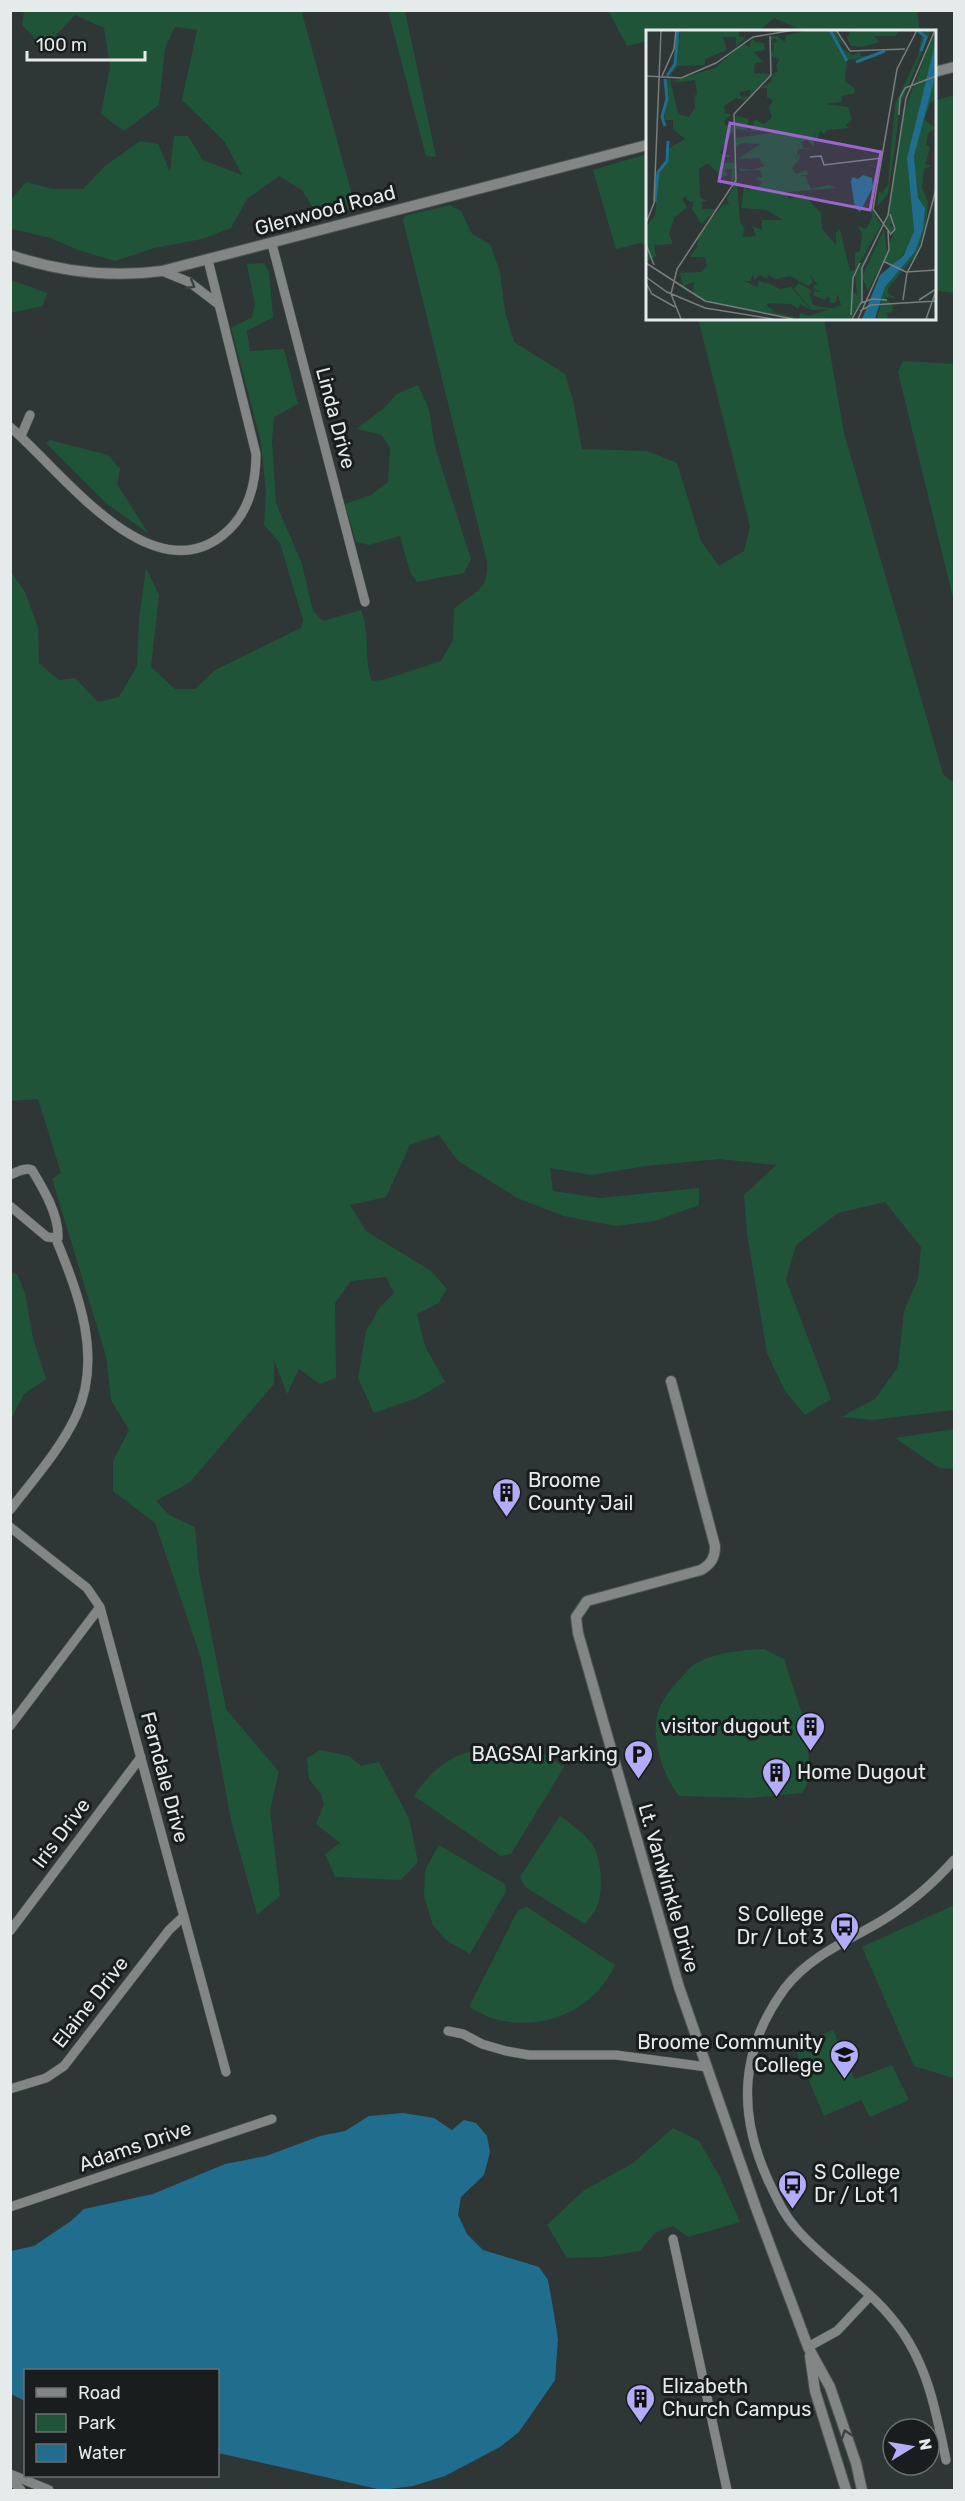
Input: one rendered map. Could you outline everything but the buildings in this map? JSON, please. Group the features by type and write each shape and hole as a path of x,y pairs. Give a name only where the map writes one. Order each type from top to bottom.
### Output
{"street":[{"path":"935,72 954,67"},
{"name":"Glenwood Road","path":"10,255 67,271 103,274 162,271 646,145"},
{"name":"Linda Drive","path":"272,243 365,602"},
{"path":"10,427 114,525 138,540 160,548 174,550 197,546 219,538 234,524 246,507 256,472 256,454 208,260"},
{"path":"162,271 189,282 218,304"},
{"path":"21,436 30,416"},
{"path":"10,1175 20,1170 32,1170 44,1191 56,1222 59,1236 56,1239 78,1300 86,1330 89,1354 85,1393 76,1417 54,1453 10,1510"},
{"path":"10,1206 47,1237 56,1239"},
{"name":"Lt. VanWinkle Drive","path":"672,1381 716,1546 715,1557 701,1570 587,1601 576,1617 578,1633 679,1987 756,2208 808,2347 830,2387 856,2463 862,2490"},
{"name":"Ferndale Drive","path":"10,1527 87,1588 100,1607 226,2072"},
{"path":"10,1726 100,1607"},
{"name":"Iris Drive","path":"10,1931 141,1757"},
{"path":"946,2460 935,2404 927,2378 911,2345 900,2329 870,2296 807,2240 781,2208 762,2167 749,2124 746,2087 753,2051 764,2020 794,1978 822,1954 906,1905 936,1881 954,1860"},
{"name":"Elaine Drive","path":"10,2089 46,2078 64,2066 169,1930 184,1916"},
{"path":"448,2031 463,2034 482,2044 529,2055 616,2055 707,2067"},
{"name":"Adams Drive","path":"10,2207 272,2119"},
{"path":"673,2239 727,2490"},
{"path":"808,2347 837,2331 870,2296"},
{"name":"Lt. VanWinkle Drive","path":"808,2347 815,2391 846,2490"},
{"path":"10,2477 21,2490"},
{"path":"10,2477 49,2490"}],"green space":[{"path":"24,11 313,11 302,13 356,209 317,215 302,190 279,176 247,199 231,228 202,239 154,248 115,261 75,249 51,238 11,229 11,200 26,182 53,189 83,189 105,166 140,141 158,144 170,172 174,136 188,136 203,160 242,175 225,142 182,100 197,30 175,27 165,48 159,105 124,131 101,114 110,67 104,28 75,15 44,48 22,25"},
{"path":"388,11 405,11 436,157 426,156"},
{"path":"606,11 917,11 920,30 802,30 774,18 761,29 646,30 646,41 627,46 610,14"},
{"path":"954,95 954,293 935,290 935,101"},
{"path":"646,154 646,245 640,243 616,249 593,170"},
{"path":"450,205 461,211 472,234 490,244 500,272 505,312 514,342 565,374 573,400 582,449 647,451 677,463 701,541 719,566 744,551 750,526 698,320 824,320 844,433 943,774 954,783 954,1410 872,1420 841,1417 875,1399 898,1367 904,1311 918,1279 921,1247 885,1202 838,1213 796,1245 786,1280 831,1399 805,1415 785,1391 767,1353 747,1234 744,1195 776,1165 719,1159 646,1166 591,1175 550,1168 553,1191 600,1198 699,1188 699,1205 655,1221 616,1226 564,1216 517,1198 458,1161 439,1135 410,1145 386,1197 350,1205 366,1231 431,1271 447,1289 439,1303 417,1314 425,1346 445,1382 417,1398 374,1413 358,1378 366,1331 380,1307 394,1293 386,1277 351,1281 335,1303 336,1378 320,1384 299,1369 287,1394 274,1360 274,1384 190,1482 156,1501 169,1515 195,1527 199,1572 226,1709 279,1772 270,1810 280,1896 257,1915 231,1820 201,1658 155,1523 113,1491 113,1461 129,1430 111,1400 106,1356 52,1179 61,1173 38,1099 11,1101 11,572 25,592 38,627 39,663 59,680 75,678 98,702 119,697 137,666 139,620 146,568 159,595 151,667 175,689 195,689 215,670 301,628 303,620 280,543 264,525 266,493 261,442 231,328 252,317 255,305 247,264 264,263 269,272 273,317 247,331 250,351 284,349 298,404 274,417 272,441 276,503 302,564 313,611 323,621 361,610 366,628 368,664 372,681 383,680 441,661 453,640 454,609 482,585 487,572 487,562 403,220 405,216"},
{"path":"11,280 47,293 43,306 11,313"},
{"path":"903,361 954,364 954,602 898,372"},
{"path":"418,385 429,409 435,447 471,559 464,573 417,582 410,572 400,536 369,545 356,542 345,504 371,495 388,482 390,448 382,435 356,429 383,409 397,394"},
{"path":"50,440 108,455 120,469 117,484 149,534 106,503 46,443"},
{"path":"11,1273 17,1274 25,1293 33,1338 46,1379 24,1394 11,1419"},
{"path":"954,1429 954,1469 939,1468 895,1438"},
{"path":"764,1649 784,1659 805,1723 811,1778 802,1793 752,1798 679,1796 673,1788 659,1754 656,1719 663,1701 677,1682 697,1663 721,1654"},
{"path":"504,1744 544,1754 564,1767 511,1854 501,1856 414,1796 432,1773 452,1759 476,1750"},
{"path":"320,1750 349,1756 361,1766 379,1762 409,1818 418,1862 401,1880 335,1877 325,1854 340,1843 316,1824 324,1804 321,1794 309,1779 307,1758"},
{"path":"560,1816 589,1840 598,1858 601,1876 599,1902 585,1924 525,1887 520,1877"},
{"path":"439,1845 505,1884 506,1891 470,1954 446,1940 433,1925 424,1897 425,1870"},
{"path":"954,1905 953,2078 914,2066 862,1947"},
{"path":"527,1907 615,1965 606,1981 594,1995 565,2014 531,2023 494,2019 469,2007 518,1910"},
{"path":"833,2030 855,2079 892,2065 909,2100 870,2117 861,2100 824,2116 794,2046"},
{"path":"673,2128 699,2141 720,2177 740,2222 688,2237 673,2226 656,2232 640,2251 602,2257 567,2258 547,2225 583,2191 633,2163"}],"water":[{"path":"403,2113 434,2118 452,2130 464,2120 476,2123 487,2136 490,2152 484,2175 461,2197 458,2215 467,2234 483,2250 539,2267 548,2280 558,2339 555,2380 519,2432 500,2447 445,2476 413,2486 382,2490 219,2453 219,2369 24,2369 24,2400 11,2394 11,2251 34,2246 71,2221 84,2209 153,2194 225,2164 266,2156 320,2136 345,2131 369,2116"}],"place":[{"name":"Broome County Jail","path":"507,1518"},
{"name":"visitor dugout","path":"811,1752"},
{"name":"BAGSAI Parking","path":"639,1780"},
{"name":"Home Dugout","path":"776,1798"},
{"name":"S College Dr / Lot 3","path":"845,1952"},
{"name":"Broome Community College","path":"844,2080"},
{"name":"S College Dr / Lot 1","path":"793,2210"},
{"name":"Elizabeth Church Campus","path":"641,2424"}]}
